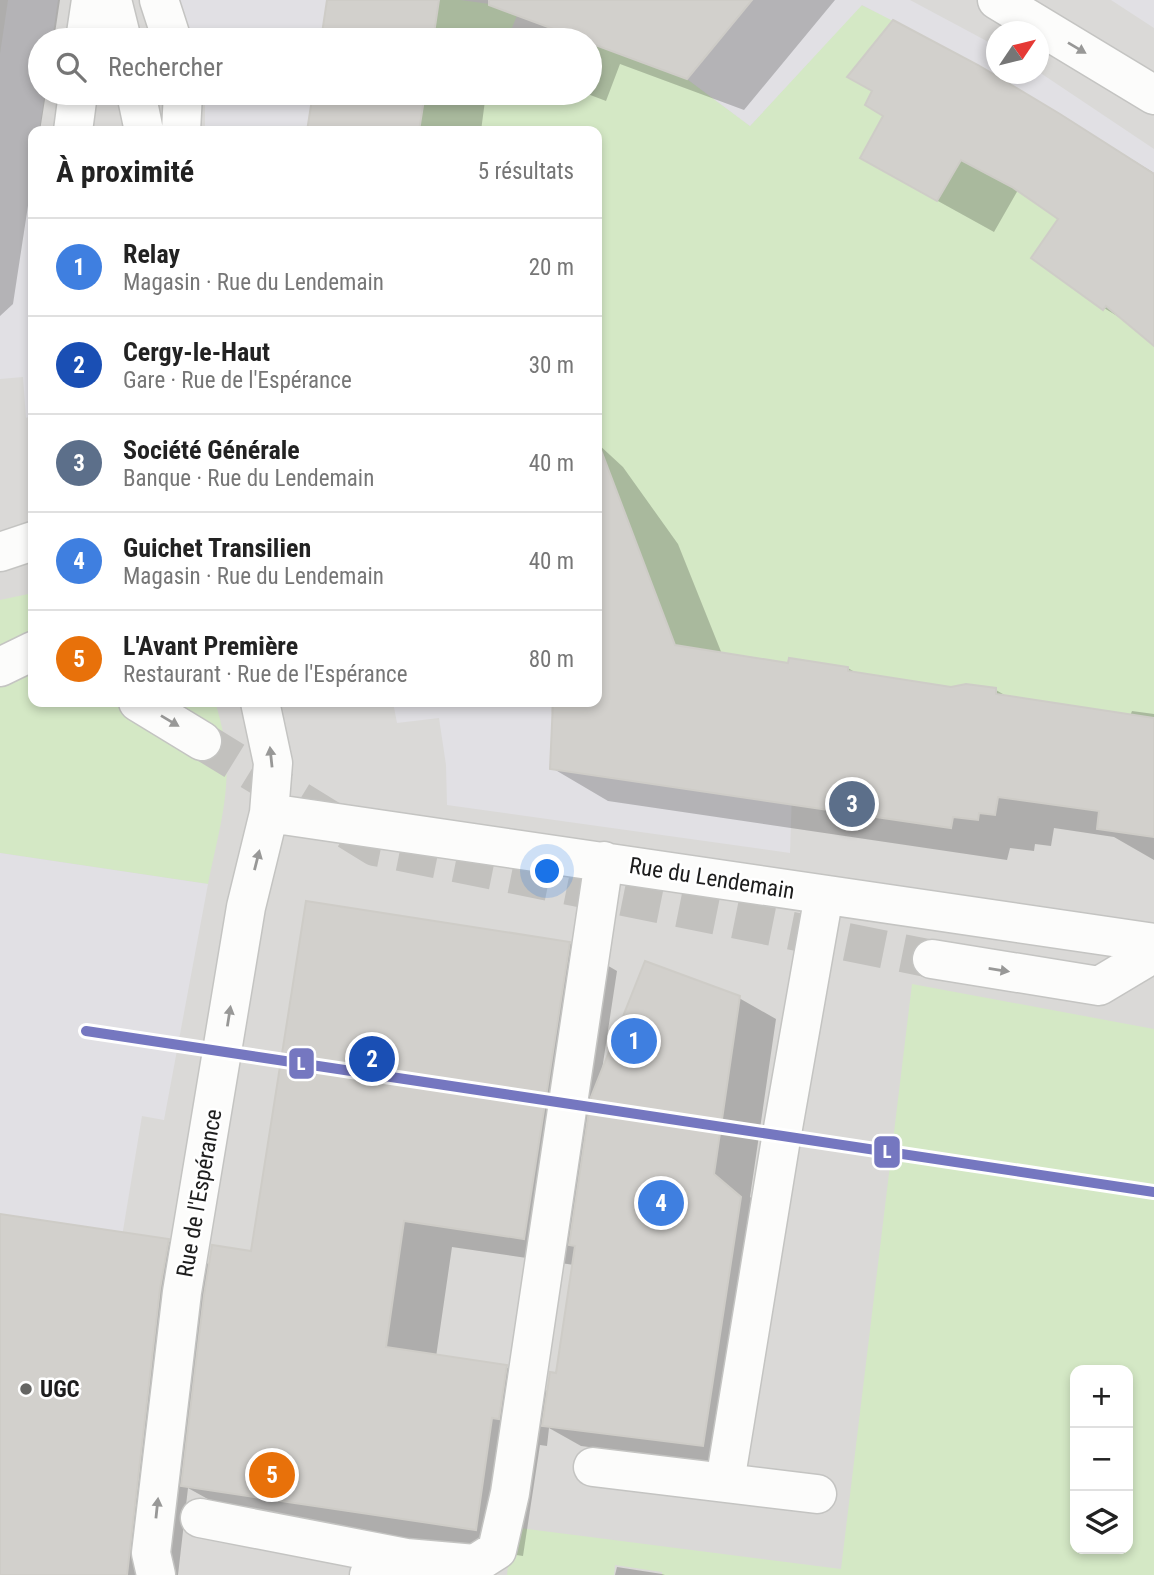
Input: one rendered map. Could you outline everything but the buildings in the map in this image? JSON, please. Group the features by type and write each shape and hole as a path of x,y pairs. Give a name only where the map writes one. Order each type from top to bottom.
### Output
{"street":[{"path":"87,28 91,0"},
{"path":"112,0 119,28"},
{"path":"159,0 168,28"},
{"path":"997,0 1154,95"},
{"path":"74,126 76,105"},
{"path":"139,105 143,126"},
{"path":"181,126 183,105"},
{"path":"0,552 28,543"},
{"path":"0,667 28,653"},
{"path":"146,707 202,741"},
{"name":"Rue de l'Espérance","path":"156,1575 151,1553 182,1292 246,907 269,813 273,763 261,707"},
{"name":"Rue du Lendemain","path":"269,813 1154,943"},
{"path":"200,1518 406,1558 475,1564 496,1550 510,1493 604,861"},
{"path":"726,1482 824,895"},
{"path":"932,959 1099,986 1154,953"},
{"path":"593,1467 817,1494"},
{"path":"369,1575 406,1558"}],"shaded area":[{"path":"0,0 1154,0 1154,1575 0,1575"},
{"path":"8,0 58,0 54,28 28,28 28,105 43,105 40,126 28,126 26,418 23,377 0,379 0,54"},
{"path":"179,0 327,0 323,28 187,28"},
{"path":"752,0 910,0 986,41 986,70 862,5 750,126 687,79"},
{"path":"1111,0 1154,0 1154,28"},
{"path":"1049,79 1154,149 1154,175 1008,84 1049,84"},
{"path":"205,105 311,105 308,126 205,126"},
{"path":"394,707 551,707 550,769 792,792 790,853 447,805 446,765 439,718 397,723"},
{"path":"0,853 208,884 164,1120 142,1116 107,1327 0,1310"}],"green space":[{"path":"439,0 520,8 512,28 435,28"},
{"path":"861,5 893,20 847,77 872,91 883,116 860,158 937,201 961,160 1013,187 1058,219 1031,259 1103,309 1131,269 1154,346 1154,718 653,642 622,510 602,483 602,126 420,126 423,105 602,105 602,47 687,79 750,126"},
{"path":"28,594 28,707 216,707 226,750 227,772 222,815 208,884 0,853 0,600"},
{"path":"912,984 1154,1029 1154,1575 662,1575 662,1572 615,1565 614,1575 507,1575 512,1527 841,1569"}],"tunnel":[{"path":"202,741 375,847 932,959"}],"transit line":[{"name":"L","path":"86,1031 1154,1192"}],"place":[{"name":"Société Générale","path":"852,804"},
{"name":"Relay","path":"634,1041"},
{"name":"Cergy-le-Haut","path":"372,1059"},
{"name":"Guichet Transilien","path":"661,1203"},
{"name":"UGC","path":"26,1389"},
{"name":"L'Avant Première","path":"272,1475"}]}
